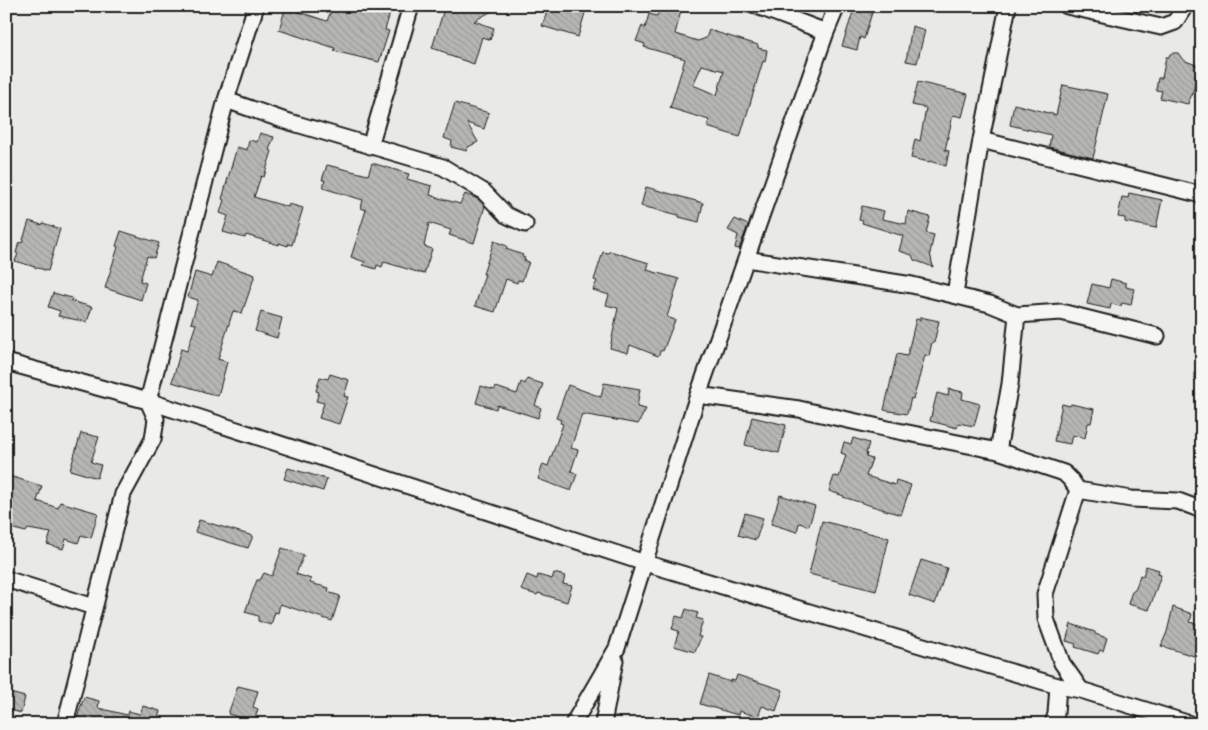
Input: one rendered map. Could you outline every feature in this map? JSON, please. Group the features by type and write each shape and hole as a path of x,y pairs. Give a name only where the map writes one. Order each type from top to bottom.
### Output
{"street":[{"path":"65,724 123,494 153,439 156,419 148,401 226,100 256,6"},
{"path":"370,146 411,6"},
{"path":"756,6 826,32"},
{"path":"603,724 617,648 698,395 826,32 837,6"},
{"path":"955,294 981,140 1008,6"},
{"path":"1067,6 1161,27 1175,22 1185,6"},
{"path":"226,100 284,120 443,167 484,192 506,215 525,224"},
{"path":"981,140 1202,195"},
{"path":"746,259 912,284 990,304 1017,315 1061,312 1158,336"},
{"path":"998,451 1010,384 1017,315"},
{"path":"6,362 148,401 645,563 1058,686 1081,690 1190,724"},
{"path":"698,395 799,409 998,451 1064,472 1078,490 1045,594 1044,610 1062,663 1081,690"},
{"path":"1078,490 1132,499 1178,501 1202,510"},
{"path":"6,579 94,607"},
{"path":"573,724 617,648"},
{"path":"1053,724 1056,714 1058,686"}],"building":[{"path":"286,6 300,8 299,12 327,21 333,6 392,6 385,30 389,31 379,62 334,51 335,48 279,30"},
{"path":"445,6 501,6 474,21 494,28 490,40 482,37 474,64 432,48"},
{"path":"549,6 587,6 578,37 542,26"},
{"path":"661,6 681,11 675,34 698,41 706,38 709,30 758,45 758,48 767,50 765,62 763,61 740,137 707,127 709,120 670,108 685,59 644,47 645,44 636,41 642,26 645,28 649,14 657,16","holes":["702,65 724,71 717,95 693,85"]},
{"path":"855,6 874,6 864,39 860,37 857,50 842,46"},
{"path":"912,26 925,30 917,63 906,61"},
{"path":"1178,53 1183,60 1199,66 1192,96 1190,96 1188,104 1160,98 1162,91 1156,90 1158,78 1162,78 1166,57"},
{"path":"918,82 968,94 962,117 953,115 945,150 949,151 946,166 911,158 915,139 920,141 926,108 912,105"},
{"path":"1063,85 1108,94 1093,158 1049,147 1051,135 1010,125 1014,104 1056,115"},
{"path":"455,103 489,113 484,129 467,123 478,142 468,147 467,151 451,147 452,141 444,138"},
{"path":"260,133 274,137 269,150 272,151 264,177 261,176 254,197 288,207 289,204 303,208 292,245 288,244 288,246 279,243 279,245 246,235 245,238 223,232 228,216 220,213 224,200 222,199 237,147 247,150 249,140 257,142"},
{"path":"372,163 409,174 407,179 432,186 430,195 460,204 465,194 478,199 485,206 474,243 449,235 451,230 429,223 424,246 432,249 424,274 384,262 382,267 377,265 376,269 363,265 365,262 351,257 366,210 361,208 363,200 323,188 325,180 322,180 327,165 368,175"},
{"path":"646,187 703,203 699,222 641,206"},
{"path":"1129,193 1162,200 1156,228 1125,222 1125,218 1118,217 1122,197 1128,198"},
{"path":"862,206 884,211 882,219 906,224 908,211 930,217 926,233 934,235 930,253 933,267 914,260 912,255 899,251 903,236 862,223 863,221 859,220"},
{"path":"735,219 748,225 739,249 735,248 738,235 728,230"},
{"path":"29,221 42,225 43,223 60,229 48,271 15,261 19,242 22,243"},
{"path":"121,231 159,243 154,258 147,256 140,281 146,283 141,300 105,288"},
{"path":"494,241 507,246 506,249 523,255 524,260 529,262 522,281 518,280 517,283 506,279 495,312 475,306"},
{"path":"610,251 649,263 647,270 679,279 667,317 675,320 663,351 661,350 658,356 630,345 628,353 610,348 618,308 606,305 609,295 593,290 597,281 594,280 603,252 609,253"},
{"path":"217,262 255,275 242,313 233,311 218,359 227,362 218,396 172,382 181,349 187,351 196,324 191,323 198,300 188,297 195,272 212,277"},
{"path":"1111,279 1126,283 1126,287 1134,289 1131,305 1122,303 1121,306 1111,304 1110,309 1087,304 1092,284 1109,288"},
{"path":"53,293 72,298 71,301 92,307 87,322 58,316 60,311 48,307"},
{"path":"261,312 282,318 277,338 255,331"},
{"path":"920,317 939,321 929,356 925,355 913,399 911,398 907,414 884,410 897,354 907,356 916,319 920,320"},
{"path":"330,374 349,380 344,396 348,397 339,424 319,418 324,403 316,401 319,392 316,391 320,377 328,379"},
{"path":"527,379 543,384 535,405 541,408 538,418 497,405 496,409 476,403 481,386 494,390 496,387 517,394 521,382 525,384"},
{"path":"604,383 640,389 637,407 646,409 638,424 582,414 571,448 578,450 571,471 577,474 571,491 538,479 543,464 548,466 563,424 560,423 561,420 556,418 568,385 601,397"},
{"path":"949,389 963,392 962,399 980,404 974,426 958,423 957,428 930,421 937,393 948,396"},
{"path":"1062,404 1094,409 1091,423 1088,423 1085,438 1072,435 1070,444 1054,441"},
{"path":"752,417 786,425 779,453 745,445"},
{"path":"81,433 99,437 91,462 101,465 97,478 70,470"},
{"path":"853,438 869,443 866,457 872,459 866,476 895,485 896,480 911,485 901,515 829,491 834,476 839,477 846,455 841,453 844,442 851,444"},
{"path":"288,468 327,479 323,491 284,479"},
{"path":"6,475 42,486 37,501 58,508 60,502 98,513 91,538 81,535 78,543 66,539 63,549 47,544 51,533 28,529 26,532 6,527"},
{"path":"780,495 815,506 809,526 799,523 797,532 771,524"},
{"path":"745,513 763,518 756,540 738,535"},
{"path":"199,520 253,536 248,548 195,532"},
{"path":"822,521 889,538 876,591 809,574"},
{"path":"282,548 304,555 296,574 311,579 310,583 329,588 328,592 340,596 332,621 280,604 278,613 275,612 271,625 258,621 258,616 245,612 257,580 260,580 264,573 272,576"},
{"path":"921,560 947,568 935,604 909,595"},
{"path":"1146,566 1159,570 1158,574 1161,575 1149,610 1128,604 1132,591 1136,588 1140,575 1143,576"},
{"path":"554,573 565,576 563,584 572,586 567,602 521,590 527,575 537,579 538,575 552,579"},
{"path":"1173,607 1192,614 1190,622 1202,626 1202,633 1194,656 1161,646 1167,632"},
{"path":"686,609 698,613 696,618 703,620 698,636 701,637 695,652 674,646 679,631 672,629 676,616 683,618"},
{"path":"1071,624 1107,638 1103,651 1100,650 1098,654 1075,647 1076,644 1066,641"},
{"path":"709,675 731,682 731,680 735,681 737,675 783,690 776,711 762,706 758,717 739,711 738,715 700,704"},
{"path":"238,686 258,691 253,707 258,709 254,722 228,714"},
{"path":"6,692 25,697 21,713 6,709"},
{"path":"84,697 99,701 98,708 127,715 128,711 140,714 143,706 160,711 158,719 160,719 160,724 75,724"}]}
